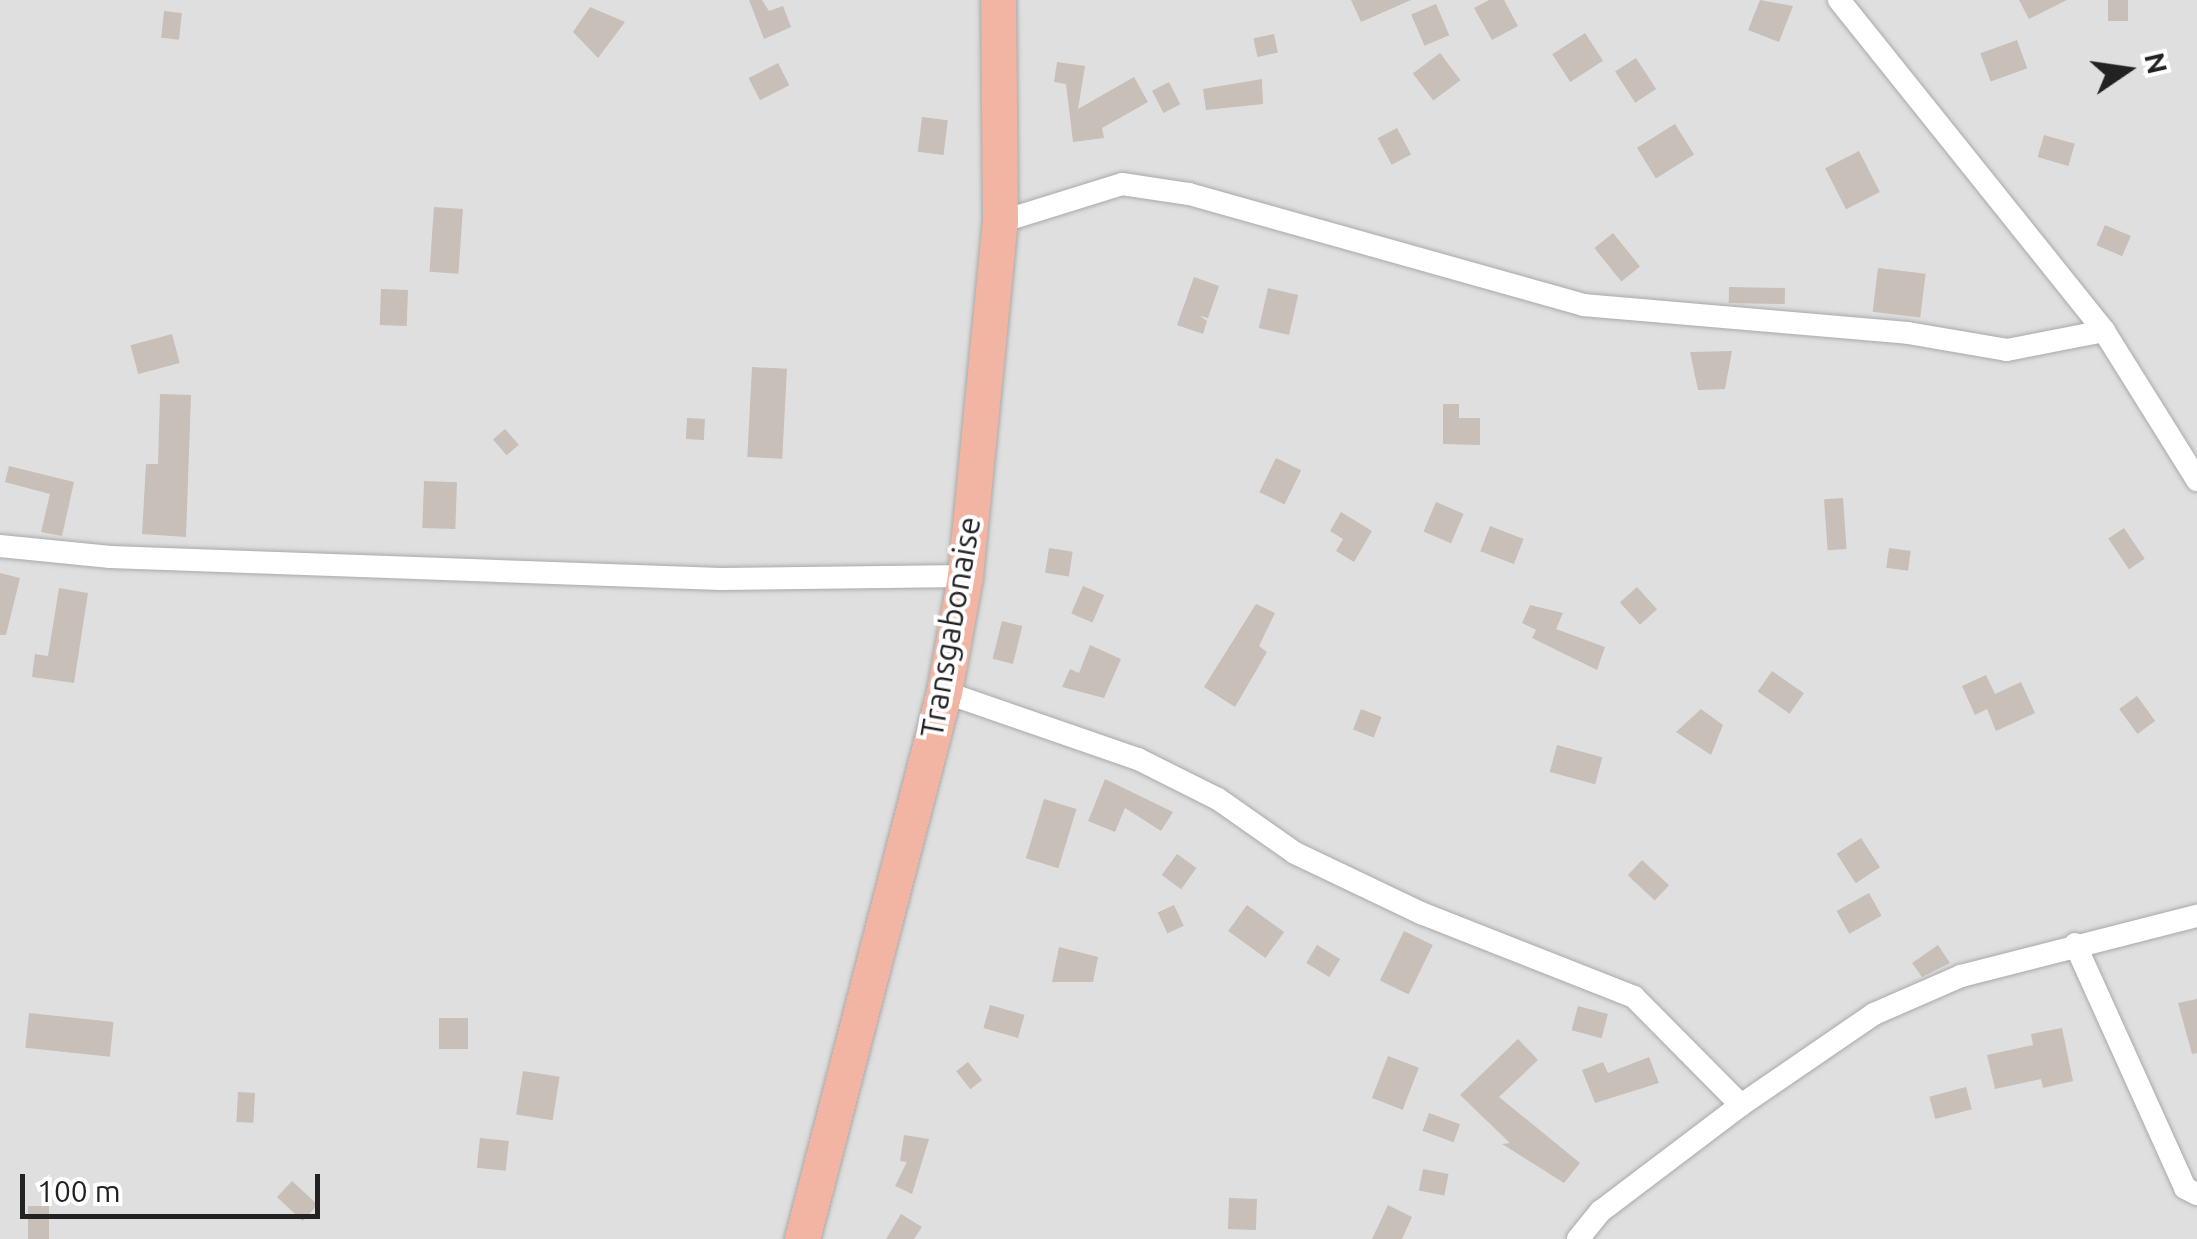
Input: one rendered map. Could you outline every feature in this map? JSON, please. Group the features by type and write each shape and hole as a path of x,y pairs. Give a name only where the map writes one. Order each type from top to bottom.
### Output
{"highway":[{"name":"Transgabonaise","path":"802,1239 944,692 965,576 1000,222 998,0"}],"street":[{"path":"1838,0 2104,331 2197,480"},
{"path":"1000,222 1122,184 1188,194 1583,305 1908,333 2007,350 2104,331"},
{"path":"0,546 110,557 721,579 965,576"},
{"path":"944,692 1138,759 1218,799 1294,853 1421,913 1634,996 1741,1105"},
{"path":"1578,1239 1602,1211 1741,1105 1874,1014 1961,976 2197,916"},
{"path":"2075,944 2186,1188 2197,1194"}],"shaded area":[{"path":"0,0 2197,0 2197,1239 0,1239"}],"building":[{"path":"749,0 762,0 769,11 783,6 791,27 764,39"},
{"path":"1351,0 1411,0 1361,22"},
{"path":"1489,0 1504,0 1518,26 1492,40 1474,8"},
{"path":"1760,0 1793,6 1779,42 1748,30"},
{"path":"2019,0 2067,0 2029,19"},
{"path":"2108,0 2128,0 2128,21 2108,21"},
{"path":"1436,4 1449,35 1424,46 1411,15"},
{"path":"590,7 625,22 598,58 573,32"},
{"path":"164,11 182,13 179,40 161,38"},
{"path":"1585,33 1603,61 1570,82 1552,54"},
{"path":"1274,34 1278,53 1257,57 1253,38"},
{"path":"2017,40 2027,68 1991,82 1980,53"},
{"path":"1440,53 1460,80 1433,101 1413,73"},
{"path":"1636,58 1656,89 1635,103 1615,72"},
{"path":"1057,62 1085,66 1078,109 1134,77 1148,102 1102,128 1104,138 1073,142 1066,84 1054,82"},
{"path":"778,63 789,85 760,100 749,78"},
{"path":"1262,79 1263,104 1206,110 1203,89"},
{"path":"1169,82 1180,104 1163,113 1152,91"},
{"path":"922,117 948,120 944,155 918,152"},
{"path":"1675,124 1694,155 1656,178 1637,148"},
{"path":"1397,128 1411,154 1392,165 1378,138"},
{"path":"2044,135 2075,144 2068,166 2038,157"},
{"path":"1859,151 1880,192 1846,209 1825,168"},
{"path":"434,207 463,209 458,274 429,272"},
{"path":"2105,225 2131,236 2122,256 2096,245"},
{"path":"1613,233 1640,266 1621,282 1594,248"},
{"path":"1878,268 1926,274 1920,318 1873,312"},
{"path":"1194,277 1219,286 1208,318 1200,316 1207,321 1203,334 1177,325"},
{"path":"1729,287 1785,288 1785,304 1729,303"},
{"path":"1268,288 1298,295 1289,335 1259,328"},
{"path":"381,289 408,290 407,326 380,325"},
{"path":"172,334 180,363 138,374 130,345"},
{"path":"1732,351 1725,389 1698,390 1690,352"},
{"path":"752,367 787,369 782,459 747,457"},
{"path":"160,394 191,395 186,537 142,534 146,464 158,464"},
{"path":"1443,404 1459,404 1459,418 1480,418 1480,445 1443,444"},
{"path":"687,418 705,419 704,440 686,439"},
{"path":"505,429 519,445 507,455 493,439"},
{"path":"1276,458 1301,470 1285,504 1259,492"},
{"path":"9,466 74,482 62,536 41,532 50,494 5,482"},
{"path":"424,481 457,482 455,529 422,528"},
{"path":"1843,498 1847,549 1828,550 1824,499"},
{"path":"1436,502 1464,514 1451,543 1423,531"},
{"path":"1341,512 1372,531 1354,562 1336,551 1343,539 1330,531"},
{"path":"1490,526 1524,539 1514,564 1480,551"},
{"path":"2124,528 2145,559 2129,569 2108,539"},
{"path":"1049,548 1073,552 1069,576 1045,573"},
{"path":"1889,548 1911,551 1908,571 1886,568"},
{"path":"0,573 20,578 6,635 0,635"},
{"path":"1083,586 1104,595 1092,623 1071,614"},
{"path":"1637,587 1657,609 1640,625 1620,602"},
{"path":"59,588 88,593 74,683 32,677 35,654 48,656"},
{"path":"1256,604 1275,613 1259,646 1267,652 1235,707 1204,687"},
{"path":"1530,605 1563,613 1556,629 1605,647 1597,670 1532,638 1536,630 1522,623"},
{"path":"1002,621 1022,626 1013,664 993,659"},
{"path":"1090,645 1121,659 1104,698 1062,687 1070,669 1079,673"},
{"path":"1772,671 1804,693 1790,714 1758,691"},
{"path":"1986,675 1995,694 2021,682 2035,713 1996,731 1987,709 1975,715 1962,686"},
{"path":"2137,696 2155,721 2137,734 2119,709"},
{"path":"1361,709 1382,717 1374,737 1353,730"},
{"path":"1701,709 1723,725 1711,755 1676,732"},
{"path":"1557,745 1602,757 1595,784 1550,772"},
{"path":"1105,779 1173,812 1161,831 1125,808 1115,832 1088,821"},
{"path":"1044,799 1077,809 1058,868 1026,858"},
{"path":"1861,838 1880,867 1856,883 1837,854"},
{"path":"1177,854 1196,868 1181,889 1162,875"},
{"path":"1642,860 1669,885 1655,901 1628,875"},
{"path":"1869,893 1882,916 1849,934 1837,911"},
{"path":"1174,905 1184,926 1167,933 1158,913"},
{"path":"1247,905 1284,932 1265,958 1228,931"},
{"path":"1404,931 1433,945 1409,994 1380,980"},
{"path":"1317,945 1340,959 1329,977 1306,963"},
{"path":"1938,945 1950,963 1922,977 1912,963"},
{"path":"1059,947 1098,957 1093,982 1052,982"},
{"path":"2197,999 2197,1053 2192,1054 2178,1003"},
{"path":"990,1005 1025,1015 1018,1038 983,1028"},
{"path":"1578,1006 1608,1014 1601,1038 1572,1030"},
{"path":"29,1013 114,1022 110,1057 25,1048"},
{"path":"439,1018 468,1018 468,1049 439,1049"},
{"path":"2062,1028 2073,1081 2043,1088 2041,1079 1995,1089 1987,1055 2033,1045 2031,1034"},
{"path":"1518,1039 1538,1060 1499,1097 1580,1163 1564,1183 1502,1144 1510,1143 1460,1095"},
{"path":"1388,1056 1419,1068 1403,1110 1372,1098"},
{"path":"1649,1057 1659,1083 1595,1103 1582,1070 1603,1062 1608,1073"},
{"path":"968,1062 982,1080 970,1089 956,1071"},
{"path":"523,1071 560,1077 553,1120 516,1114"},
{"path":"1966,1087 1972,1109 1935,1119 1929,1097"},
{"path":"238,1092 255,1093 253,1123 236,1122"},
{"path":"1429,1113 1460,1124 1454,1142 1423,1131"},
{"path":"904,1135 929,1139 912,1194 895,1186 907,1162 900,1161"},
{"path":"480,1138 509,1141 506,1171 477,1168"},
{"path":"1423,1169 1449,1174 1444,1196 1419,1191"},
{"path":"292,1181 318,1205 303,1221 277,1197"},
{"path":"1229,1198 1257,1199 1256,1230 1228,1229"},
{"path":"1388,1205 1412,1217 1402,1239 1372,1239"},
{"path":"28,1206 49,1206 49,1239 28,1239"},
{"path":"901,1214 922,1227 914,1239 886,1239"}]}
